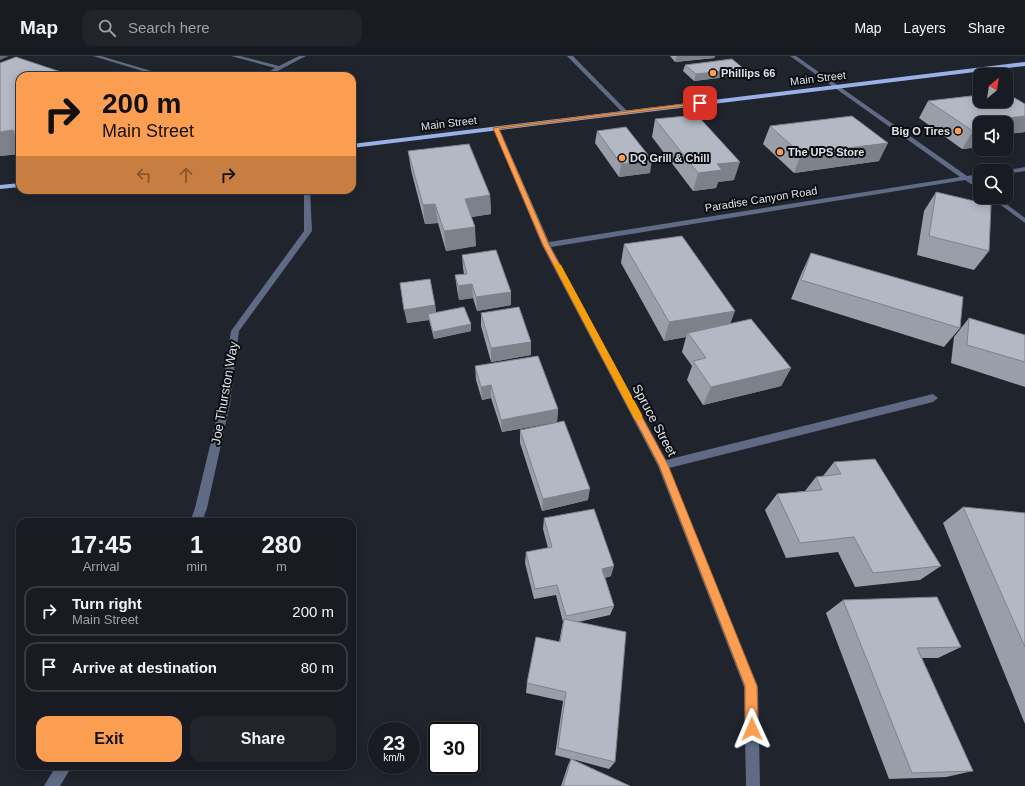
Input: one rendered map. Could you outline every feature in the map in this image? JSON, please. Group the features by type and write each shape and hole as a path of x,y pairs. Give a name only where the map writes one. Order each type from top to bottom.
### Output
{"main road":[{"name":"Main Street","path":"356,146 1025,64"},
{"path":"0,187 16,185"}],"street":[{"path":"0,58 6,56"},
{"path":"96,56 151,72"},
{"path":"234,56 279,68"},
{"path":"272,72 303,56"},
{"path":"570,56 625,112"},
{"path":"793,56 973,183"},
{"name":"Spruce Street","path":"496,128 546,245 663,465 751,686 753,786"},
{"path":"1013,171 1025,169"},
{"name":"Paradise Canyon Road","path":"546,245 973,177"},
{"name":"Joe Thurston Way","path":"197,518 225,404 235,331 276,278 308,231 307,194"},
{"path":"1002,204 1025,221"},
{"path":"663,465 933,398"},
{"path":"51,786 63,770"}],"building":[{"path":"16,57 61,72 16,72 16,132 12,130 0,132 0,63"},
{"path":"732,59 744,69 696,74 685,65"},
{"path":"973,96 973,108 1013,108 1013,97 1025,104 1025,116 1013,117 1013,116 973,116 973,131 928,101"},
{"path":"697,115 740,162 717,164 722,170 698,173 655,119"},
{"path":"852,116 888,143 801,154 770,126"},
{"path":"626,127 652,160 621,164 597,131"},
{"path":"469,144 490,195 465,199 475,227 444,231 435,204 423,205 408,151"},
{"path":"936,192 973,201 973,204 991,205 989,251 929,236"},
{"path":"682,236 735,311 669,322 624,244"},
{"path":"496,250 511,292 476,297 472,284 458,286 455,275 467,274 462,255"},
{"path":"811,253 963,297 960,328 801,280"},
{"path":"430,279 435,305 404,310 400,283"},
{"path":"464,307 471,324 433,332 428,314"},
{"path":"519,307 531,342 491,348 481,313"},
{"path":"969,318 1025,335 1025,362 967,345"},
{"path":"751,319 791,368 711,387 693,361 706,358 688,333"},
{"path":"538,356 558,409 501,420 491,385 481,387 475,366"},
{"path":"564,421 590,489 543,499 520,430"},
{"path":"875,459 941,566 873,573 854,537 800,543 777,494 822,490 816,477 841,474 834,462"},
{"path":"963,507 1025,513 1025,647"},
{"path":"594,509 614,566 602,569 614,606 566,616 557,585 535,589 526,552 552,547 544,518"},
{"path":"937,597 961,647 917,648 973,771 912,773 843,600"},
{"path":"564,619 626,632 615,762 558,748 566,692 527,683 536,637 560,642"},
{"path":"571,759 630,786 563,786"}],"slow traffic":[{"path":"557,265 638,418"}],"place":[{"name":"Phillips 66","path":"713,73"},
{"name":"Big O Tires","path":"958,131"},
{"name":"The UPS Store","path":"780,152"},
{"name":"DQ Grill & Chill","path":"622,158"}],"route":[{"path":"700,103 496,128 546,245 663,465 751,686 752,729"}]}
